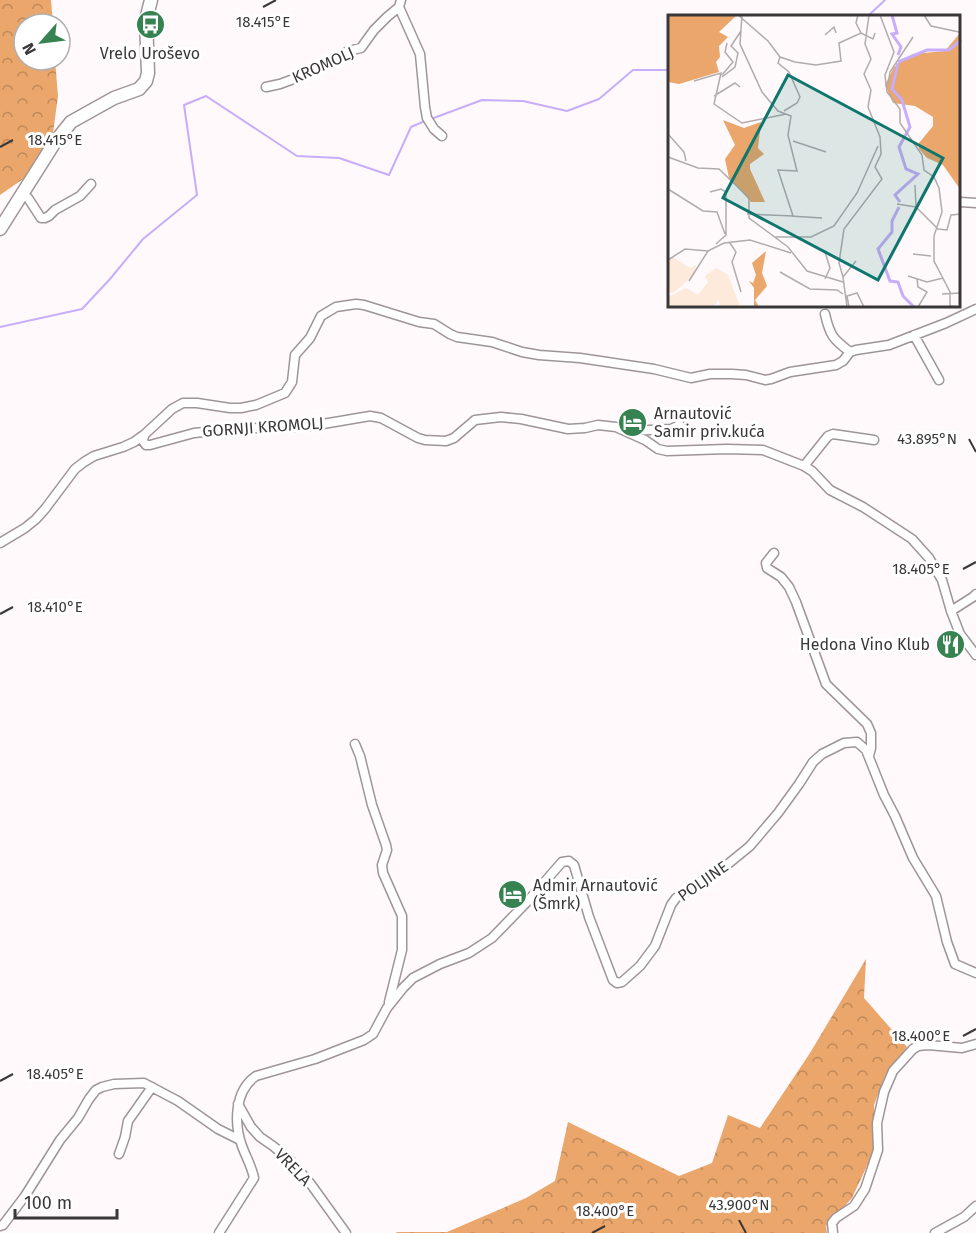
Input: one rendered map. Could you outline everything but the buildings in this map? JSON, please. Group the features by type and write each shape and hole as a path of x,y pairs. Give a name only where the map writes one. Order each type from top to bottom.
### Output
{"street":[{"path":"0,230 20,195 71,122 114,98 139,89 146,81 148,73 146,20 151,0"},
{"name":"KROMOLJ","path":"266,87 299,77 348,51 361,48 374,30 400,4 420,54 425,107 429,121 442,136"},
{"path":"20,195 28,198 41,218 45,218 80,196 91,184"},
{"path":"961,202 976,203"},
{"path":"0,543 36,519 75,469 84,462 94,456 123,447 145,434 172,409 183,403 241,408 256,405 285,393 292,382 295,355 310,338 321,316 336,307 364,305 419,322 434,324 457,337 492,342 539,356 580,357 654,369 691,378 710,374 732,374 765,380 790,372 836,365 843,361 850,352 889,345 976,309"},
{"path":"825,314 831,334 850,352"},
{"path":"914,335 939,380"},
{"name":"GORNJI KROMOLJ","path":"145,434 143,443 150,446 194,433 311,426 370,416 381,418 418,438 446,441 454,438 476,420 501,417 568,429 598,425 616,427 645,440 658,449 667,451 763,450 804,466 830,490 863,507 912,539 942,580 960,634 976,655"},
{"path":"625,431 671,429 680,425"},
{"path":"804,466 828,436 833,434 874,440"},
{"path":"774,553 766,563 767,568 781,577 789,586 826,684 867,724 871,733 871,748 868,756 913,858 936,896 955,964 976,973"},
{"path":"951,611 976,594"},
{"name":"POLJINE","path":"238,1104 248,1081 256,1076 315,1059 364,1040 373,1034 387,1008 413,978 469,953 492,938 562,862 569,861 574,865 589,917 613,980 617,983 622,982 640,966 655,946 676,898 728,864 750,846 778,813 813,762 822,754 844,743 857,742 866,750 868,756"},
{"path":"355,744 386,845 387,850 382,865 383,873 402,916 402,950 387,1008"},
{"path":"833,1233 832,1223 854,1206 865,1190 878,1150 877,1123 884,1092 893,1071 918,1046 962,1048 976,1044"},
{"path":"0,1226 25,1196 89,1099 96,1090 102,1087 114,1084 144,1083 178,1101 240,1140"},
{"path":"120,1154 128,1121 152,1087"},
{"path":"219,1233 254,1178 240,1140 236,1112 238,1104"},
{"name":"VRELA","path":"238,1104 251,1127 291,1161 346,1233"},
{"path":"935,1233 964,1217 976,1206"}],"green space":[{"path":"0,0 51,0 52,12 12,12 12,72 56,72 58,96 52,140 26,177 0,195"},
{"path":"866,959 864,998 907,1047 883,1081 874,1105 874,1151 852,1198 826,1226 827,1233 396,1233 447,1232 526,1198 555,1181 568,1122 679,1176 712,1163 728,1115 760,1128 810,1053"}],"waterway":[{"path":"869,15 885,0"},
{"path":"431,119 482,100 523,101 567,111 599,99 633,70 668,70"},
{"path":"0,327 82,309 143,239 197,195 184,105 206,96 297,156 339,158 389,175 411,127 425,121"}],"place":[{"name":"Vrelo Uroševo","path":"150,25"},
{"name":"Arnautović Samir priv.kuća","path":"633,422"},
{"name":"Hedona Vino Klub","path":"951,644"},
{"name":"Admir Arnautović (Šmrk)","path":"512,894"}]}
